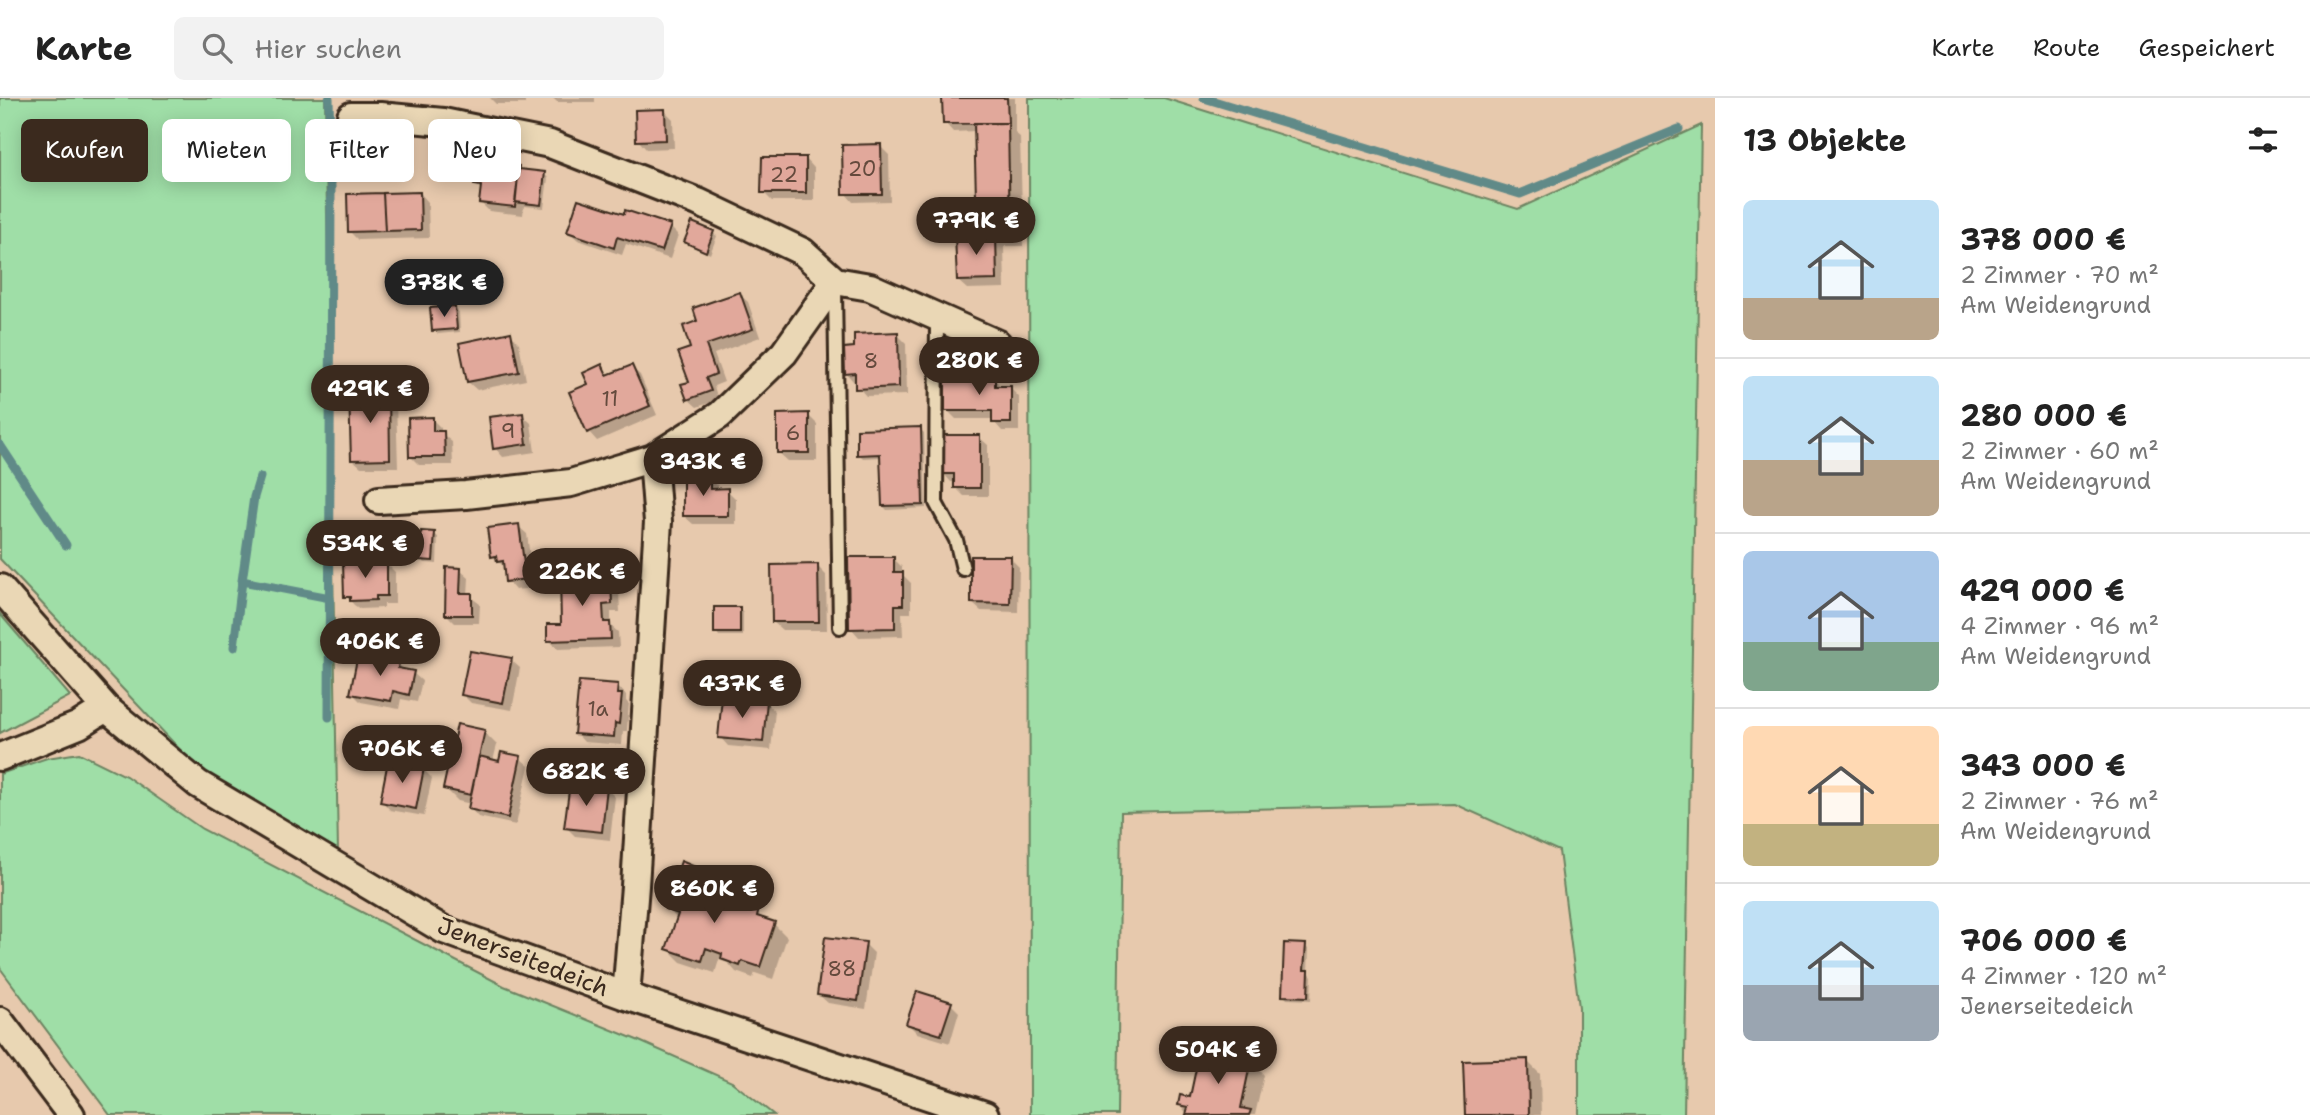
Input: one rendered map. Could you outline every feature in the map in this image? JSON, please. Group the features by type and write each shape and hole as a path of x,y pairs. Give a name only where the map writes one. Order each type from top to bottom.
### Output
{"street":[{"path":"351,116 443,122 550,144 698,202 803,252 835,281 870,286 998,344"},
{"path":"379,500 466,495 571,483 653,458 720,415 784,354 835,281"},
{"path":"625,996 635,886 658,522 653,458"},
{"name":"Jenerseitedeich","path":"0,588 107,708 198,783 444,930 625,996 985,1115"},
{"path":"0,757 79,725 107,708"},
{"path":"0,1021 71,1115"}],"lane":[{"path":"835,281 840,627"},
{"path":"937,317 936,503 956,540 963,569"}],"green space":[{"path":"0,98 325,98 325,119 305,119 305,182 326,182 338,853 204,775 0,559"},
{"path":"1029,98 1164,98 1518,209 1701,125 1684,1115 1579,1115 1579,1007 1559,851 1455,804 1121,812 1117,1115 1030,1115"},
{"path":"0,614 70,696 0,733"},
{"path":"79,753 126,776 202,829 504,986 732,1082 774,1115 110,1115 0,968 0,774 47,758"}],"building":[{"path":"942,98 1007,98 1008,123 943,124"},
{"path":"665,109 666,140 636,141 635,110"},
{"path":"974,123 1008,123 1010,234 977,234"},
{"path":"881,144 882,194 843,194 842,145"},
{"path":"762,157 806,157 806,193 761,193"},
{"path":"521,169 545,172 541,205 515,202 517,182 521,182"},
{"path":"474,182 517,182 515,207 479,203 481,186 474,185"},
{"path":"420,192 421,230 385,231 383,193"},
{"path":"383,193 385,231 348,232 347,194"},
{"path":"578,199 671,225 662,251 617,237 614,248 567,232"},
{"path":"692,222 714,231 706,252 684,242"},
{"path":"996,234 997,280 957,281 955,235"},
{"path":"740,292 753,329 706,345 716,374 706,378 711,391 687,400 681,384 689,382 678,352 690,348 683,326 697,321 693,308"},
{"path":"455,306 457,329 432,331 430,308"},
{"path":"511,332 519,372 467,382 459,343"},
{"path":"898,332 899,387 855,389 855,373 845,374 844,348 854,347 854,334"},
{"path":"602,364 607,375 632,365 650,406 587,433 569,392 588,384 583,373"},
{"path":"945,377 995,377 995,386 1011,386 1011,423 992,423 992,411 945,411"},
{"path":"389,390 390,459 351,460 349,391"},
{"path":"523,413 527,444 493,449 489,417"},
{"path":"809,413 809,453 777,453 777,414"},
{"path":"433,417 433,431 444,431 445,457 409,457 408,418"},
{"path":"921,427 923,505 882,506 880,454 857,455 857,429"},
{"path":"941,435 980,435 980,488 954,488 954,474 941,474"},
{"path":"683,475 710,475 710,489 728,488 728,516 683,516"},
{"path":"519,524 526,579 505,582 503,561 497,562 496,556 491,557 487,528"},
{"path":"421,531 435,532 433,561 419,560"},
{"path":"971,556 1011,556 1010,604 971,603"},
{"path":"848,557 894,557 894,572 903,572 903,605 895,605 895,628 849,629"},
{"path":"387,561 387,596 376,596 376,600 350,601 350,597 344,597 343,562"},
{"path":"818,564 819,622 772,622 771,565"},
{"path":"446,567 461,568 460,593 472,593 472,615 445,615"},
{"path":"602,573 603,581 611,580 612,604 603,605 604,622 610,622 611,639 547,641 547,624 561,624 560,574"},
{"path":"714,607 740,607 740,633 714,633"},
{"path":"470,651 512,658 503,703 461,695"},
{"path":"358,654 399,662 398,668 414,671 409,695 393,691 391,701 350,694"},
{"path":"579,681 618,684 617,694 622,694 619,724 615,723 614,737 574,734"},
{"path":"722,697 767,701 763,742 718,738"},
{"path":"457,724 485,730 471,795 443,789"},
{"path":"501,752 521,756 508,818 468,809 479,756 499,761"},
{"path":"388,761 424,768 416,809 380,802"},
{"path":"570,783 607,787 602,832 564,828"},
{"path":"681,861 698,868 690,890 724,901 723,905 737,910 739,905 758,912 757,916 775,922 760,967 742,961 740,966 721,959 722,954 706,948 702,961 666,949 678,914 665,909"},
{"path":"825,937 866,942 858,1001 817,995"},
{"path":"1284,943 1306,944 1304,970 1309,970 1308,997 1282,996"},
{"path":"917,991 952,1002 941,1035 906,1024"},
{"path":"1200,1050 1251,1060 1241,1108 1251,1110 1249,1115 1186,1115 1188,1107 1178,1105 1180,1095 1190,1097"},
{"path":"1528,1059 1529,1115 1465,1115 1463,1061"}],"waterway":[{"path":"329,98 329,717"},
{"path":"1204,98 1520,194 1679,129"},
{"path":"0,445 66,545"},
{"path":"260,477 254,497 242,581 330,598"},
{"path":"234,647 242,581"}]}
